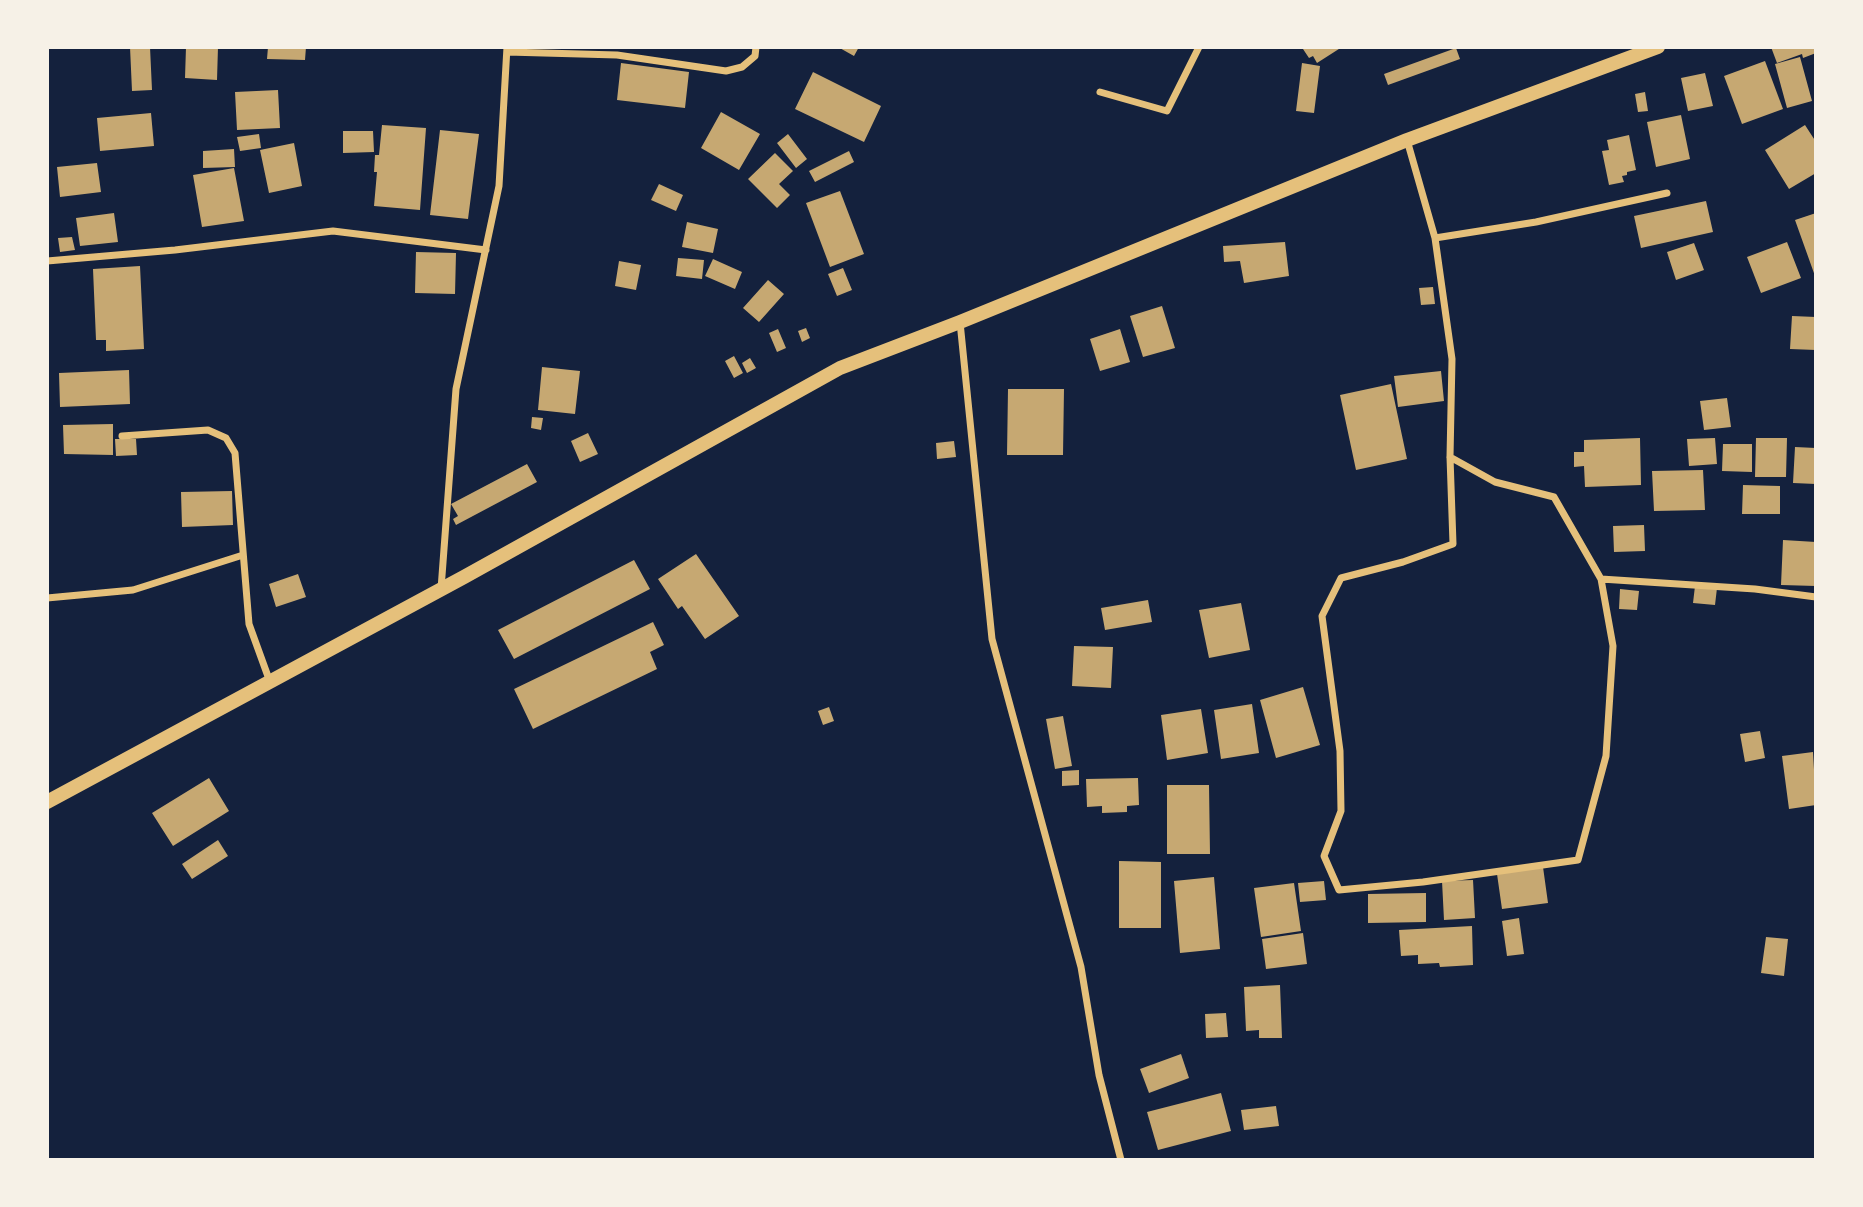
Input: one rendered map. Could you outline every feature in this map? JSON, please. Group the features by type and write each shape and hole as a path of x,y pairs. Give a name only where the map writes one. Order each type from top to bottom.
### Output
{"main road":[{"path":"47,802 441,590 841,368 1408,140 1658,47"}],"street":[{"path":"441,590 456,389 499,186 507,49 617,55 726,71 742,67 755,56 756,47"},
{"path":"1100,92 1167,111 1199,47"},
{"path":"1408,140 1434,238 1452,359 1450,457 1453,544 1403,562 1341,578 1322,616 1340,751 1341,811 1324,856 1339,890 1423,882 1578,860 1606,756 1613,646 1601,579 1554,497 1495,482 1450,457"},
{"path":"1434,238 1536,222 1667,193"},
{"path":"47,261 174,250 333,231 486,250"},
{"path":"960,322 992,639 1081,967 1099,1075 1121,1160"},
{"path":"122,436 208,430 226,438 235,453 249,624 270,682"},
{"path":"47,598 133,590 243,555"},
{"path":"1601,579 1755,589 1816,597"}],"building":[{"path":"130,47 150,47 152,90 132,91"},
{"path":"186,47 218,47 217,80 185,78"},
{"path":"268,47 306,47 305,60 267,59"},
{"path":"838,47 859,47 854,56"},
{"path":"1342,47 1317,63 1313,56 1309,58 1303,49"},
{"path":"1771,47 1816,47 1816,53 1803,58 1802,54 1777,63"},
{"path":"1456,48 1460,59 1388,85 1384,74"},
{"path":"1800,57 1812,101 1787,108 1775,64"},
{"path":"1765,61 1783,109 1742,124 1724,76"},
{"path":"621,63 689,72 685,108 617,100"},
{"path":"1302,63 1320,66 1314,113 1296,111"},
{"path":"813,72 881,106 864,142 795,109"},
{"path":"1705,73 1713,106 1688,111 1681,78"},
{"path":"278,90 280,128 237,130 235,92"},
{"path":"1645,92 1648,111 1638,112 1635,94"},
{"path":"721,112 760,134 739,170 701,148"},
{"path":"151,113 154,146 100,151 97,118"},
{"path":"1681,115 1690,159 1656,167 1647,122"},
{"path":"382,125 426,128 420,210 374,206 377,172 374,172 375,155 379,155"},
{"path":"1805,125 1816,142 1816,173 1789,189 1765,150"},
{"path":"440,130 479,134 468,219 430,215"},
{"path":"343,131 373,131 374,152 343,153"},
{"path":"259,134 261,148 240,151 237,137"},
{"path":"788,134 807,159 796,168 777,143"},
{"path":"1629,135 1636,170 1622,176 1624,182 1609,185 1602,151 1609,150 1607,140"},
{"path":"294,143 302,186 269,193 260,150"},
{"path":"234,149 235,167 203,168 203,151"},
{"path":"849,151 854,162 815,182 809,171"},
{"path":"775,153 793,171 779,184 790,195 777,208 748,179"},
{"path":"97,163 101,192 60,197 57,167"},
{"path":"234,168 244,221 202,227 193,175"},
{"path":"659,184 683,195 676,211 651,200"},
{"path":"840,191 864,254 830,267 806,203"},
{"path":"1706,201 1713,232 1641,248 1634,216"},
{"path":"114,213 118,242 80,246 76,218"},
{"path":"1816,213 1816,276 1815,276 1795,220"},
{"path":"687,222 718,229 713,253 682,247"},
{"path":"72,237 75,250 60,252 58,238"},
{"path":"1285,242 1289,276 1244,283 1240,261 1224,262 1223,246"},
{"path":"1787,242 1801,278 1761,293 1747,257"},
{"path":"1694,243 1704,270 1676,280 1667,252"},
{"path":"416,252 456,253 455,294 415,293"},
{"path":"678,258 704,260 702,279 676,276"},
{"path":"713,259 742,272 735,289 705,276"},
{"path":"619,261 641,265 636,290 615,286"},
{"path":"140,266 144,349 106,351 106,340 96,340 93,269"},
{"path":"843,268 852,290 837,296 828,274"},
{"path":"768,280 784,294 759,322 743,308"},
{"path":"1433,287 1435,304 1421,305 1419,288"},
{"path":"1162,306 1175,348 1143,357 1130,316"},
{"path":"1792,316 1816,317 1816,350 1790,349"},
{"path":"806,328 810,338 802,342 798,331"},
{"path":"778,329 786,348 777,352 769,333"},
{"path":"1120,329 1130,362 1100,371 1090,339"},
{"path":"734,356 743,373 734,378 725,361"},
{"path":"750,358 756,368 747,373 742,363"},
{"path":"542,367 580,371 575,414 538,410"},
{"path":"129,370 130,404 60,407 59,373"},
{"path":"1441,371 1444,401 1398,407 1394,376"},
{"path":"1391,384 1407,459 1356,470 1340,395"},
{"path":"1008,389 1064,389 1063,455 1007,455"},
{"path":"1727,398 1731,427 1704,430 1700,401"},
{"path":"532,417 543,418 541,430 531,428"},
{"path":"113,424 113,455 64,454 63,425"},
{"path":"588,433 598,454 580,462 571,441"},
{"path":"1640,438 1641,485 1585,487 1584,466 1574,467 1574,452 1584,452 1584,440"},
{"path":"1715,438 1717,464 1689,466 1687,439"},
{"path":"1756,438 1787,438 1786,477 1755,477"},
{"path":"115,439 136,439 137,455 116,456"},
{"path":"954,441 956,457 937,459 936,443"},
{"path":"1723,444 1752,444 1752,472 1722,471"},
{"path":"1795,447 1816,448 1816,484 1793,483"},
{"path":"527,464 537,482 456,525 453,519 458,516 451,504"},
{"path":"1703,470 1705,510 1654,511 1652,471"},
{"path":"1743,485 1780,486 1780,514 1742,514"},
{"path":"232,491 233,525 182,527 181,492"},
{"path":"1644,525 1645,551 1614,552 1613,526"},
{"path":"1783,540 1816,542 1816,586 1781,585"},
{"path":"696,554 739,616 705,639 682,606 678,609 658,579"},
{"path":"634,560 650,589 514,659 498,630"},
{"path":"298,574 306,597 276,607 269,584"},
{"path":"1695,586 1717,588 1715,605 1693,603"},
{"path":"1620,589 1639,591 1637,610 1619,609"},
{"path":"1148,600 1152,622 1105,630 1101,608"},
{"path":"1241,603 1250,650 1209,658 1199,610"},
{"path":"653,622 664,645 650,652 657,669 533,729 514,689"},
{"path":"1074,646 1113,647 1111,688 1072,686"},
{"path":"1303,687 1320,745 1276,758 1260,700"},
{"path":"1252,704 1259,753 1221,759 1214,710"},
{"path":"829,707 834,721 823,725 818,711"},
{"path":"1201,709 1208,753 1167,760 1161,715"},
{"path":"1063,716 1072,766 1055,769 1046,719"},
{"path":"1760,731 1765,758 1745,762 1740,734"},
{"path":"1813,752 1816,805 1789,809 1782,756"},
{"path":"1079,770 1079,785 1062,786 1062,771"},
{"path":"209,778 229,811 173,846 152,813"},
{"path":"1138,778 1139,805 1127,806 1127,812 1102,813 1102,806 1087,807 1086,779"},
{"path":"1167,785 1209,785 1210,854 1167,854"},
{"path":"218,840 228,856 192,879 182,864"},
{"path":"1119,861 1161,862 1161,928 1119,928"},
{"path":"1543,867 1548,903 1502,909 1497,874"},
{"path":"1214,877 1220,949 1180,953 1174,881"},
{"path":"1473,880 1475,918 1444,920 1442,881"},
{"path":"1324,881 1326,900 1300,902 1298,883"},
{"path":"1294,883 1301,931 1261,937 1254,888"},
{"path":"1426,893 1426,922 1368,923 1368,894"},
{"path":"1519,918 1524,954 1507,956 1502,921"},
{"path":"1472,926 1473,965 1440,967 1439,963 1418,964 1418,955 1401,956 1399,930"},
{"path":"1303,933 1307,964 1266,969 1262,939"},
{"path":"1766,937 1788,939 1784,976 1761,973"},
{"path":"1280,985 1282,1038 1259,1038 1259,1030 1246,1031 1244,987"},
{"path":"1226,1013 1228,1037 1206,1038 1205,1014"},
{"path":"1181,1054 1189,1078 1149,1093 1140,1069"},
{"path":"1221,1093 1231,1131 1158,1150 1147,1112"},
{"path":"1276,1106 1279,1126 1244,1130 1241,1110"}]}
